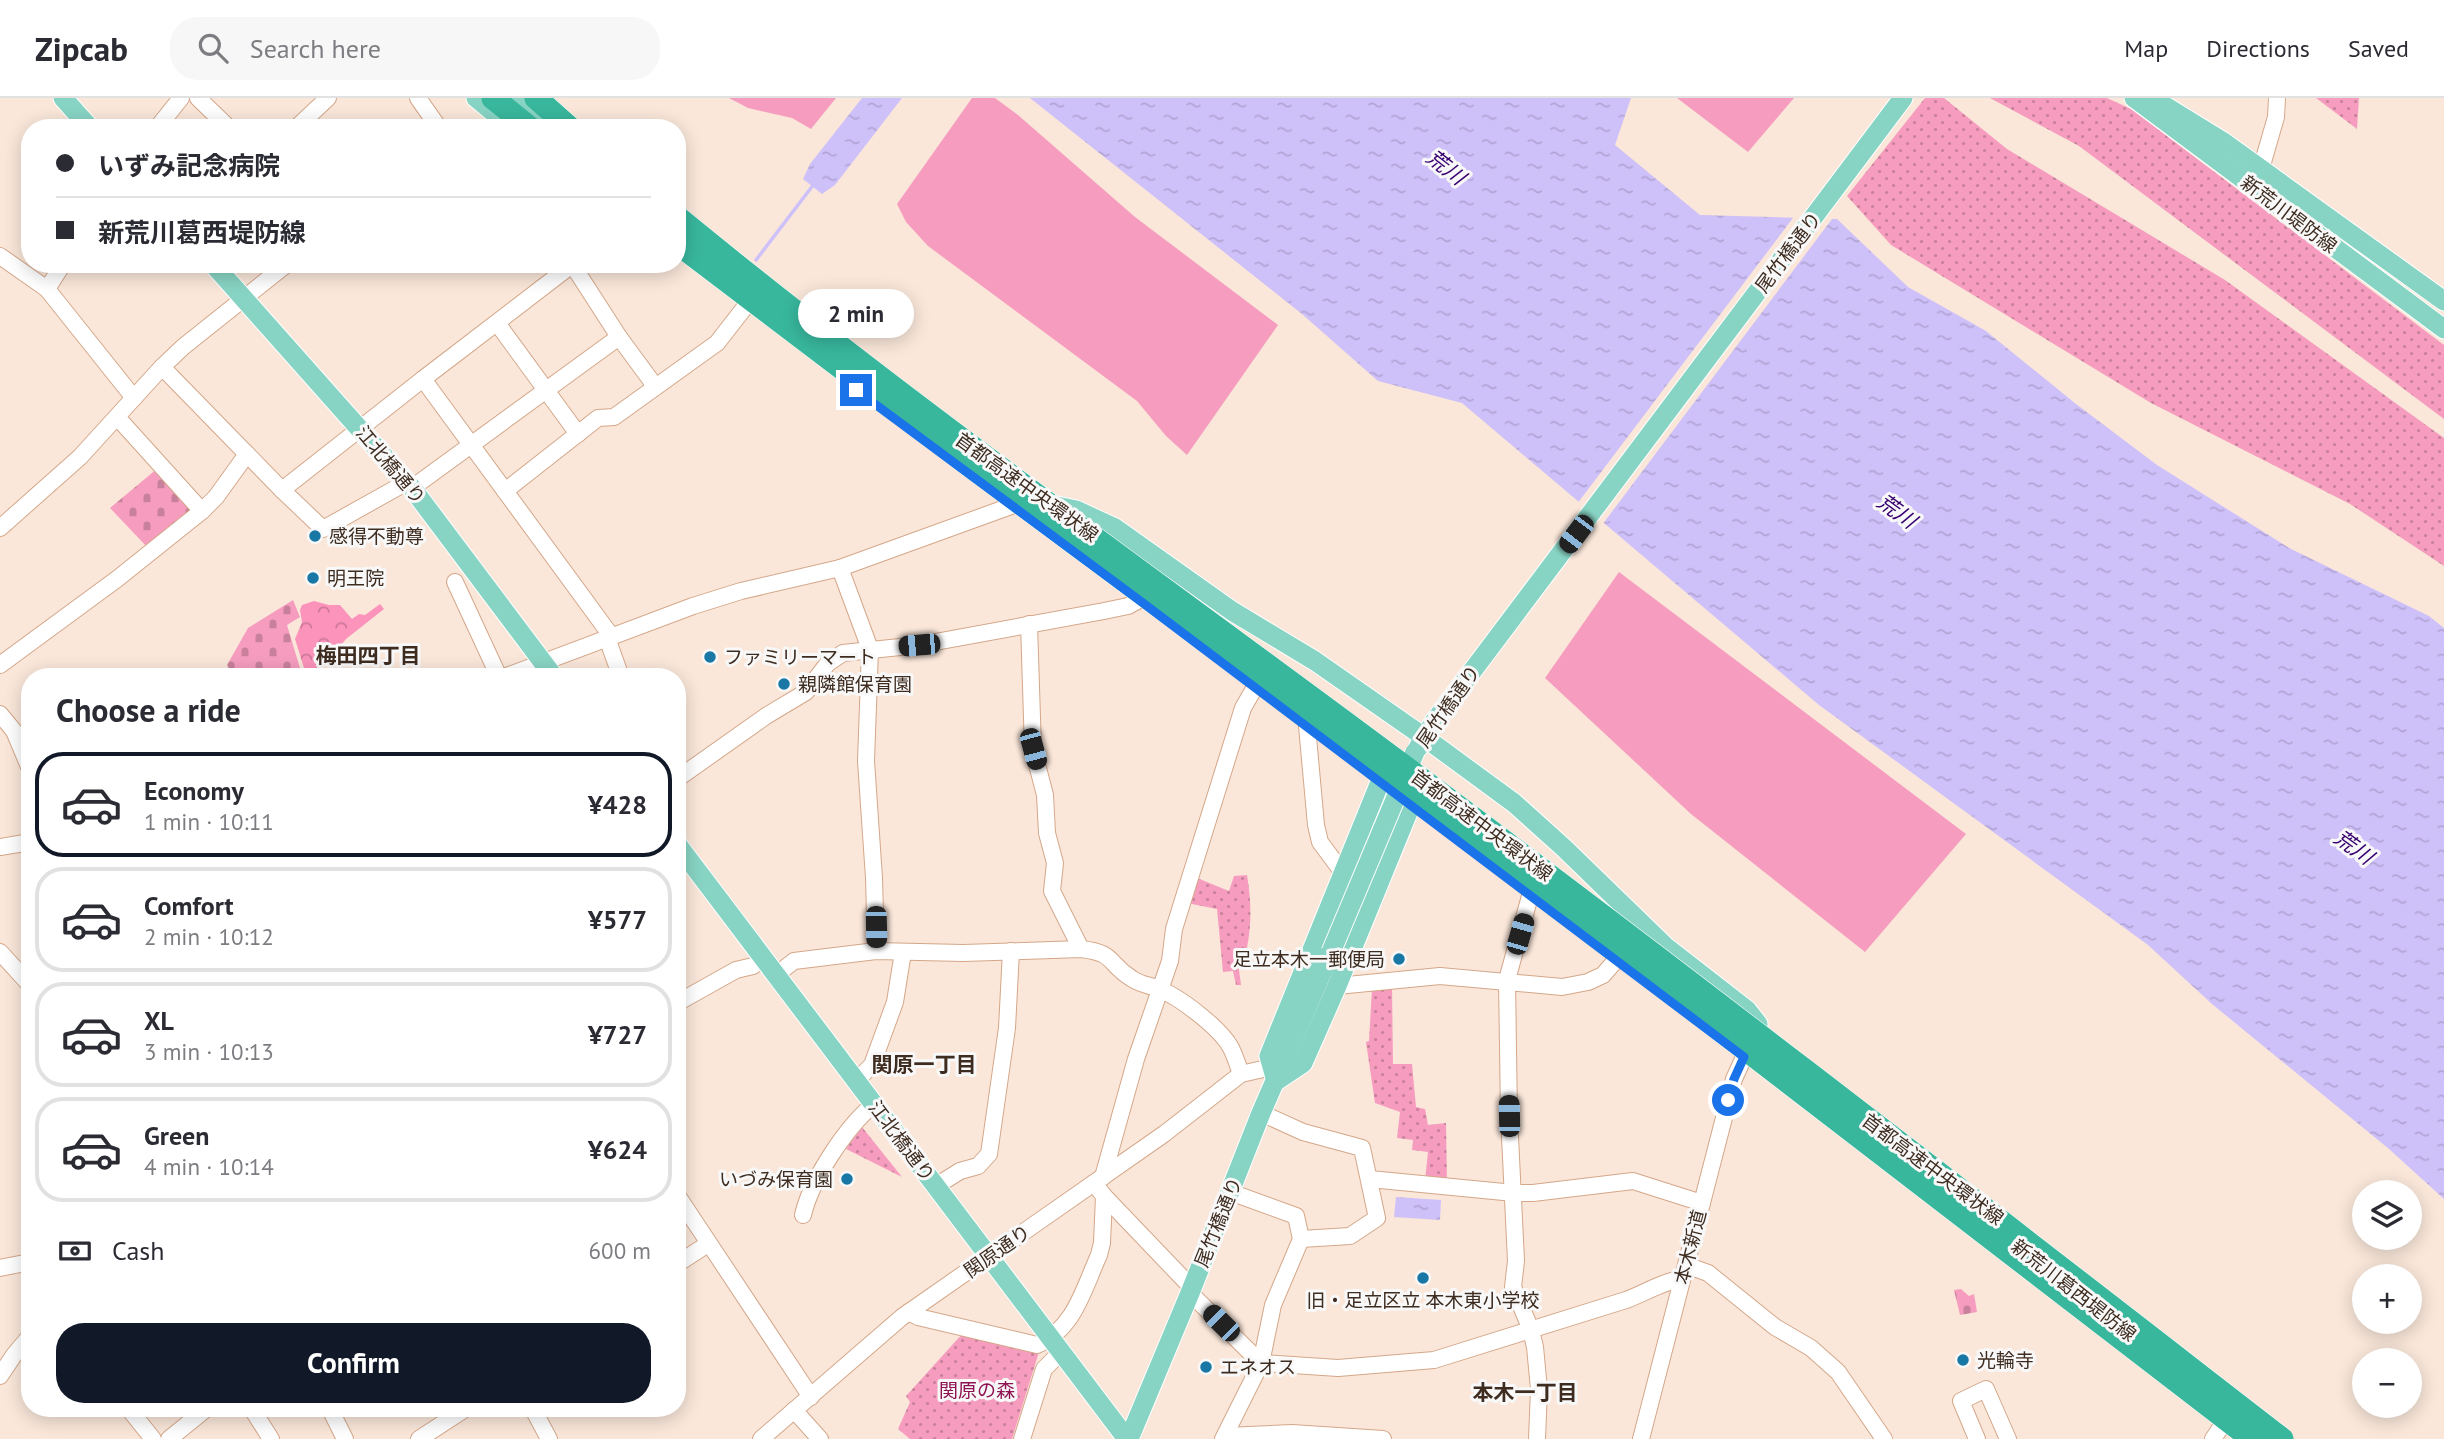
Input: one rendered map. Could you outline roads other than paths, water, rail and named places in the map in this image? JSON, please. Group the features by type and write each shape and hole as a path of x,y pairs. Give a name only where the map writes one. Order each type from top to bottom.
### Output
{"highway":[{"path":"493,98 519,119"},
{"path":"536,98 560,119"},
{"name":"首都高速中央環状線","path":"686,224 761,286 982,454 1611,922 2283,1439"},
{"name":"首都高速中央環状線","path":"686,250 1458,828 2252,1439"}],"main road":[{"path":"63,98 82,119"},
{"path":"476,98 502,119"},
{"path":"518,98 544,119"},
{"name":"尾竹橋通り","path":"1128,1439 1191,1290 1277,1071 1420,745 1445,708 1903,98"},
{"name":"新荒川堤防線","path":"2135,98 2165,106 2261,169 2444,301"},
{"name":"新荒川堤防線","path":"2135,98 2444,330"},
{"name":"新荒川葛西堤防線","path":"686,234 1384,774 1749,1050 2219,1432 2266,1439"},
{"name":"新荒川葛西堤防線","path":"686,262 1307,726 1384,774"},
{"name":"江北橋通り","path":"221,273 410,485 547,668"},
{"path":"1010,506 1036,503 1076,510 1115,528 1232,611 1315,661 1420,745 1514,803 1666,947 1747,1010 1759,1028 1749,1050"},
{"path":"1384,774 1269,1056 1277,1071 1303,1063 1415,797"},
{"name":"新荒川葛西堤防線","path":"1415,797 1531,896 1616,960 1749,1050"},
{"name":"江北橋通り","path":"686,862 776,975 1128,1439"}],"street":[{"path":"165,119 181,98"},
{"path":"198,98 220,119"},
{"path":"306,119 328,98"},
{"path":"418,98 433,119"},
{"path":"2261,169 2276,117 2277,98"},
{"path":"0,256 21,271"},
{"path":"24,273 47,289 134,398"},
{"path":"47,289 57,273"},
{"path":"0,528 80,457 162,367 276,273"},
{"path":"282,490 561,273"},
{"path":"578,273 655,386"},
{"path":"505,491 598,418 614,417 717,343 745,307"},
{"path":"497,323 578,434"},
{"path":"162,367 323,529 410,485 471,446 619,337"},
{"path":"423,379 610,637 619,668"},
{"path":"117,417 202,511"},
{"path":"0,665 117,579 202,511 216,497 247,454"},
{"path":"552,668 610,637 741,591 840,568 1010,506"},
{"path":"840,568 870,649 866,761 876,951"},
{"path":"455,582 495,668"},
{"path":"686,773 766,716 806,692 828,663 842,653 919,645 1128,606 1139,600"},
{"path":"1029,624 1033,749 1045,794 1047,833 1055,863 1052,891 1081,949"},
{"path":"1022,1439 1044,1369 1099,1255 1102,1243 1101,1185 1136,1059 1170,961 1174,929 1243,708 1255,687"},
{"path":"0,714 14,731 21,748"},
{"path":"1307,726 1320,842 1343,873"},
{"path":"0,847 21,844"},
{"path":"1531,896 1507,980 1509,1116 1516,1261 1513,1287 1531,1330 1538,1370 1537,1439"},
{"path":"776,975 794,961 876,951 1099,951 1140,984 1160,989 1188,1004 1230,1046 1241,1073 1277,1071"},
{"path":"936,1186 960,1171 978,1166 989,1154 1007,1028 1011,951"},
{"path":"0,952 21,975"},
{"path":"856,1081 872,1065 895,1002 903,952"},
{"path":"686,998 736,970 753,966 762,958"},
{"path":"1337,986 1440,976 1562,987 1588,982 1603,975 1616,960"},
{"name":"本木新道","path":"1641,1439 1734,1079 1749,1050"},
{"name":"関原通り","path":"761,1439 909,1312 988,1257 1101,1185 1241,1073"},
{"path":"803,1215 807,1202 837,1146 874,1104"},
{"path":"1261,1113 1303,1132 1362,1148 1377,1218 1350,1236 1301,1239"},
{"path":"1370,1179 1533,1194 1633,1181 1702,1203"},
{"path":"1101,1185 1191,1290 1261,1363 1338,1368 1434,1360 1626,1300 1657,1288 1684,1272 1708,1273 1775,1327 1811,1348 1838,1372 1884,1439"},
{"path":"1230,1192 1296,1216 1301,1239 1273,1305 1261,1363 1224,1437 1292,1433 1383,1439"},
{"path":"686,1209 811,1397"},
{"path":"686,1259 708,1244"},
{"path":"0,1268 21,1264"},
{"path":"909,1312 918,1317 1037,1345 1055,1346"},
{"path":"0,1376 21,1346"},
{"path":"1977,1439 1961,1401 1986,1389 2008,1439"},
{"path":"794,1410 820,1439"},
{"path":"136,1417 153,1439"},
{"path":"169,1439 196,1417"},
{"path":"257,1417 271,1439"},
{"path":"334,1417 345,1439"},
{"path":"419,1439 453,1417"},
{"path":"537,1417 549,1439"}],"water":[{"path":"862,98 902,98 835,185 822,194 803,179 810,164"},
{"name":"荒川","path":"1030,98 1631,98 1615,145 1700,215 1837,219 1908,287 1986,331 2157,465 2289,548 2429,616 2444,628 2444,1199 2389,1149 2212,1004 2148,945 1819,705 1462,403 1378,381 1302,314"},
{"path":"1396,1197 1441,1200 1440,1220 1394,1217"}],"waterway":[{"path":"756,260 814,184"}],"place":[{"name":"感得不動尊","path":"315,536"},
{"name":"明王院","path":"313,578"},
{"name":"ファミリーマート","path":"710,657"},
{"name":"親隣館保育園","path":"784,684"},
{"name":"足立本木一郵便局","path":"1399,959"},
{"name":"いづみ保育園","path":"847,1179"},
{"name":"旧・足立区立 本木東小学校","path":"1423,1278"},
{"name":"光輪寺","path":"1963,1360"},
{"name":"エネオス","path":"1206,1367"}],"district":[{"name":"梅田四丁目","path":"368,655"},
{"name":"関原一丁目","path":"924,1064"},
{"name":"本木一丁目","path":"1525,1392"}],"park label":[{"name":"関原の森","path":"977,1390"}]}
